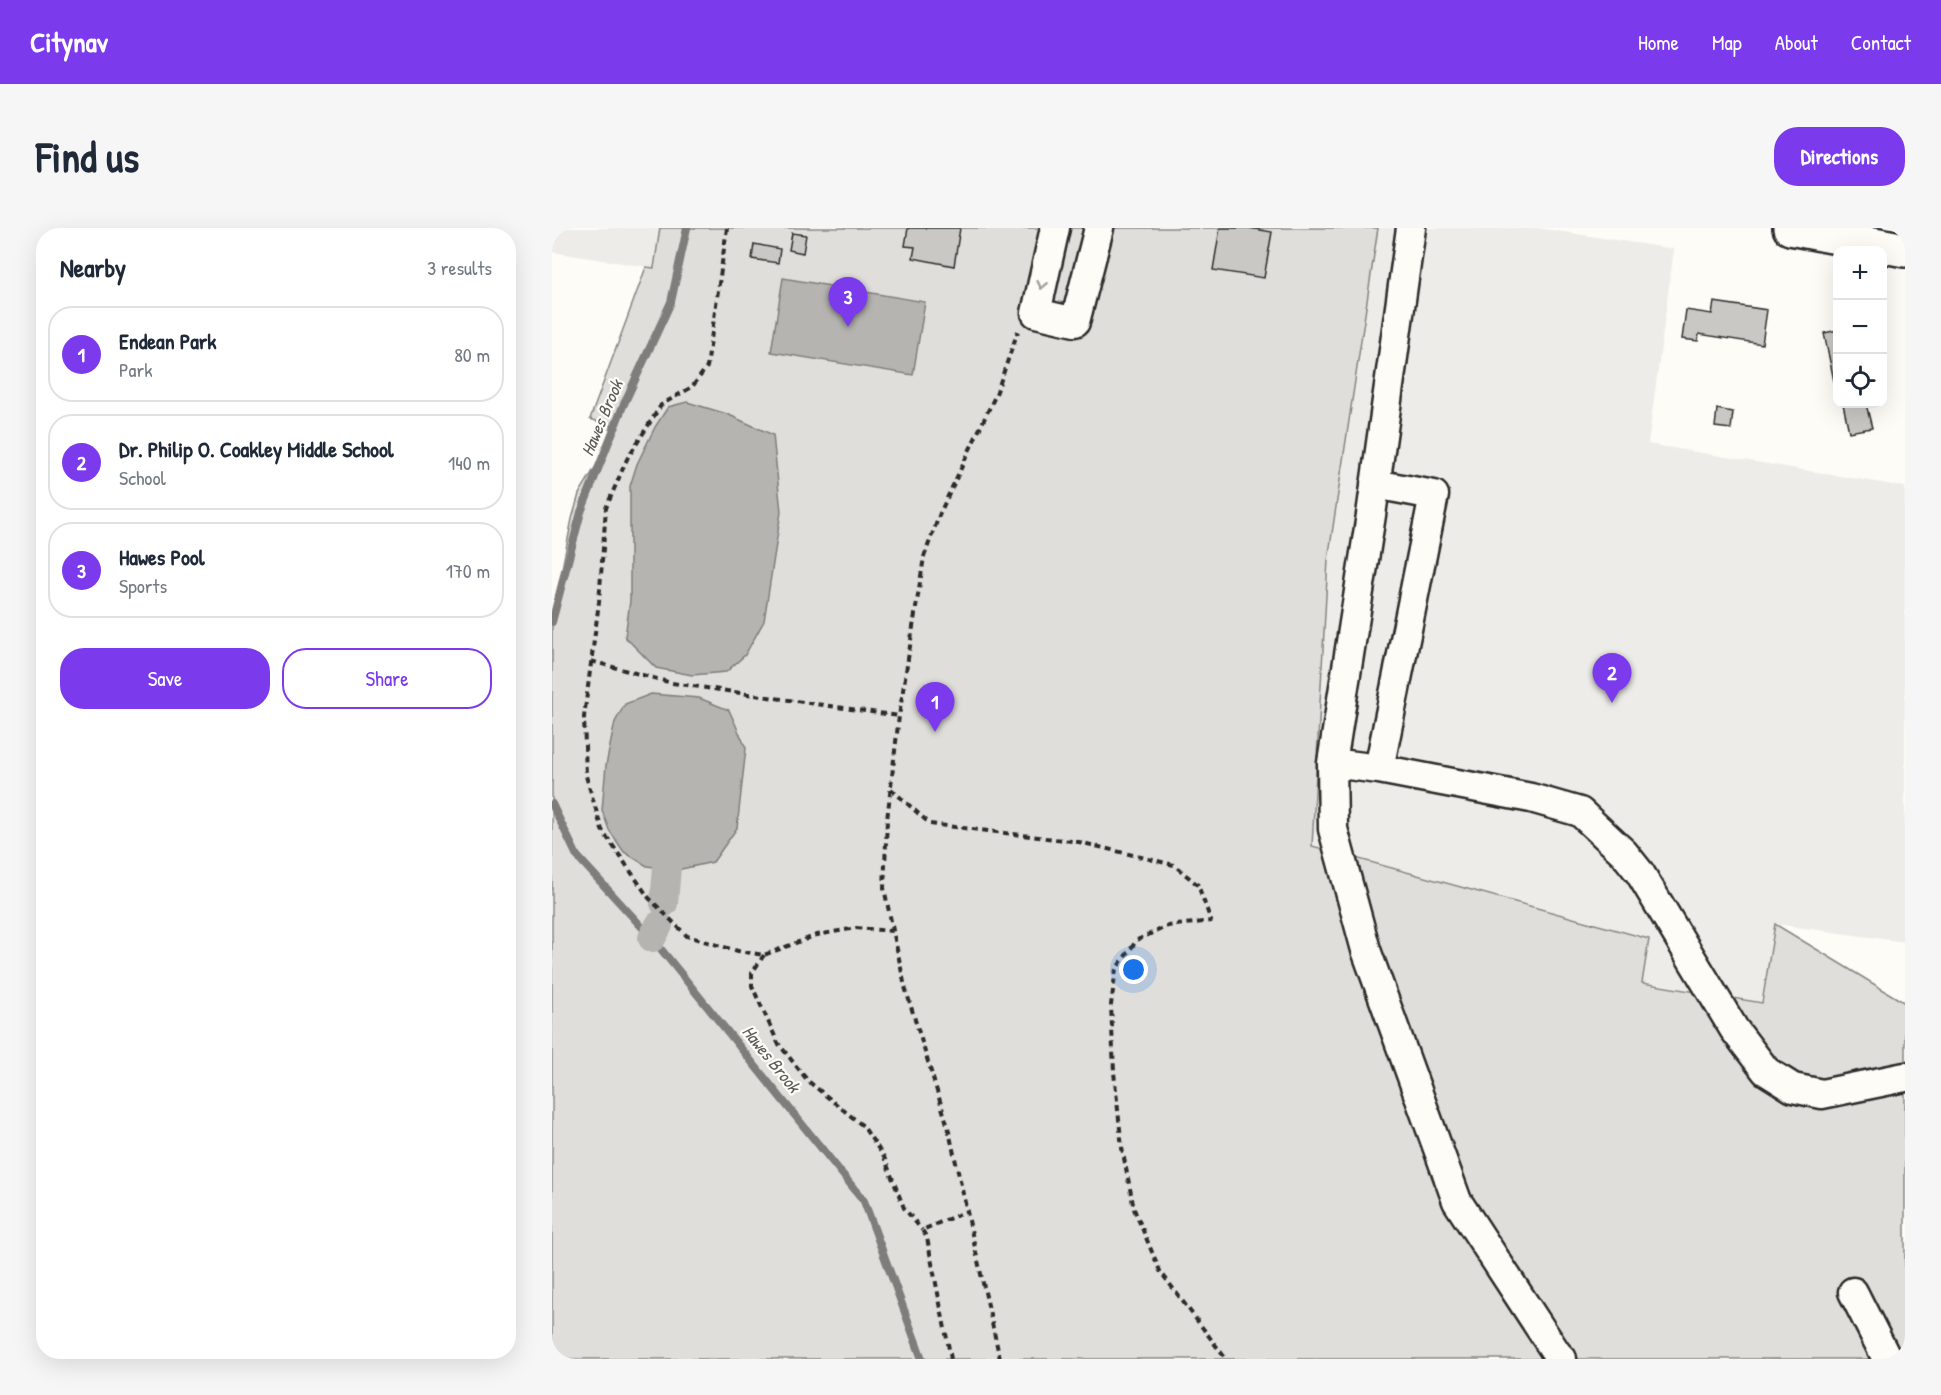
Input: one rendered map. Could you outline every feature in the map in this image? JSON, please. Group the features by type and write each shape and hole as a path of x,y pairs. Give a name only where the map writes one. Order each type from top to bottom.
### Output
{"main road":[{"path":"1790,228 1904,244"}],"lane":[{"path":"1055,228 1036,313 1075,322 1099,228"},
{"path":"1411,228 1332,764 1333,829 1366,950 1457,1201 1562,1359"},
{"path":"1375,484 1434,495 1379,769"},
{"path":"1332,764 1379,769 1531,798 1580,812 1624,853 1640,873 1734,1029 1766,1071 1792,1088 1822,1094 1905,1077"},
{"path":"1853,1292 1887,1359"}],"path":[{"path":"727,228 707,367 692,387 661,405 627,459 606,508 599,602 584,717 586,776 602,830 648,898 687,936 738,951 764,955 817,935 856,928 894,931"},
{"path":"1000,1359 948,1127 905,987 884,888 899,716 924,557 940,513 996,394 1016,333 1036,313"},
{"path":"591,661 672,683 899,716"},
{"path":"891,789 930,824 1078,842 1174,865 1198,885 1211,921 1168,926 1137,940 1116,969 1111,1005 1114,1072 1122,1148 1134,1209 1160,1271 1226,1359"},
{"path":"764,955 752,973 752,986 778,1043 808,1081 863,1125 884,1157 904,1208 927,1238 951,1359"},
{"path":"922,1230 967,1211"}],"shaded area":[{"path":"552,228 660,228 654,268 552,252"},
{"path":"660,228 1378,228 1328,560 1312,846 1649,939 1642,983 1762,1003 1775,924 1905,1003 1905,1359 552,1359 552,618 579,494 619,428 590,419 646,267 654,268"},
{"path":"1378,228 1538,228 1674,249 1648,444 1905,487 1905,942 1775,924 1762,1003 1716,996 1641,983 1649,940 1312,846 1328,560"},
{"path":"783,278 925,302 913,375 771,352"},
{"path":"687,402 727,414 773,435 781,512 764,621 745,655 726,672 692,675 656,668 625,637 630,601 630,486 637,464 655,427 668,407"},
{"path":"651,694 699,698 729,710 746,748 737,828 713,862 677,870 647,866 624,852 609,830 602,810 606,765 615,722 625,704"}],"building":[{"path":"908,228 960,228 954,266 913,258 915,247 905,246"},
{"path":"1220,228 1249,228 1272,232 1264,278 1213,270"},
{"path":"792,233 806,235 803,253 789,250"},
{"path":"754,244 780,249 778,263 752,259"},
{"path":"1714,302 1767,310 1762,344 1699,334 1698,341 1682,339 1686,310 1712,314"},
{"path":"1833,331 1833,376 1824,333"},
{"path":"1844,408 1867,408 1872,428 1849,432"},
{"path":"1717,409 1733,412 1731,429 1715,427"}],"waterway":[{"name":"Hawes Brook","path":"552,622 581,512 623,406 671,302 687,228"},
{"name":"Hawes Brook","path":"552,804 577,856 652,938 864,1201 922,1359"},
{"path":"664,903 670,831"},
{"path":"652,938 659,925"}],"place":[{"name":"Hawes Pool","path":"848,327"},
{"name":"Dr. Philip O. Coakley Middle School","path":"1612,703"},
{"name":"Endean Park","path":"935,732"}]}
